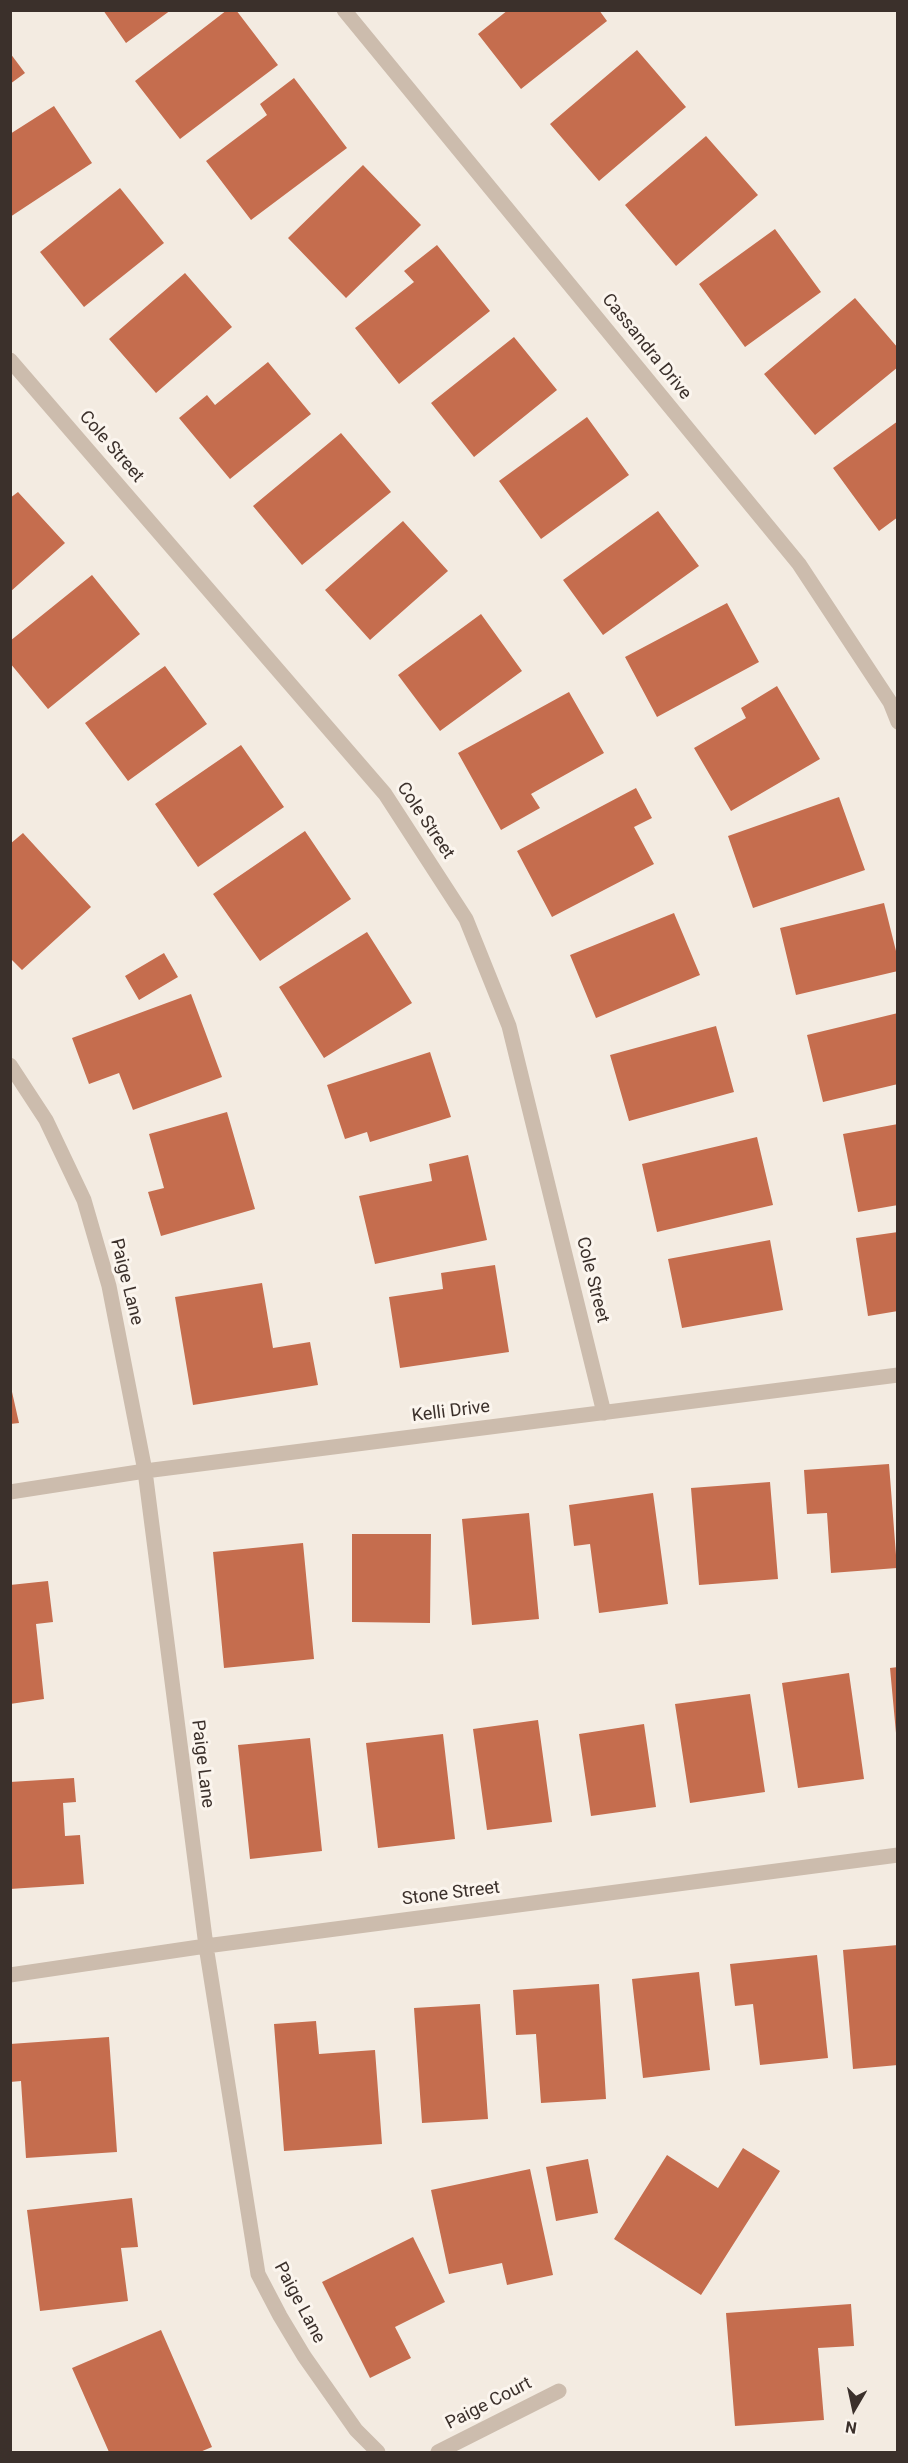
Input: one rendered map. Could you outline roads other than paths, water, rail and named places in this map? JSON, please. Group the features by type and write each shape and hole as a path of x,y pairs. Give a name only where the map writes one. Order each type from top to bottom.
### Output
{"street":[{"name":"Cassandra Drive","path":"344,10 799,564 890,702 897,722"},
{"name":"Cole Street","path":"10,360 385,795 466,919 509,1026 604,1413"},
{"name":"Paige Lane","path":"10,1065 46,1120 84,1200 109,1286 145,1471 206,1946 258,2274 304,2356 356,2430 378,2452"},
{"name":"Kelli Drive","path":"10,1492 145,1471 897,1376"},
{"name":"Stone Street","path":"10,1975 206,1946 897,1855"},
{"name":"Paige Court","path":"438,2452 559,2391"}]}
